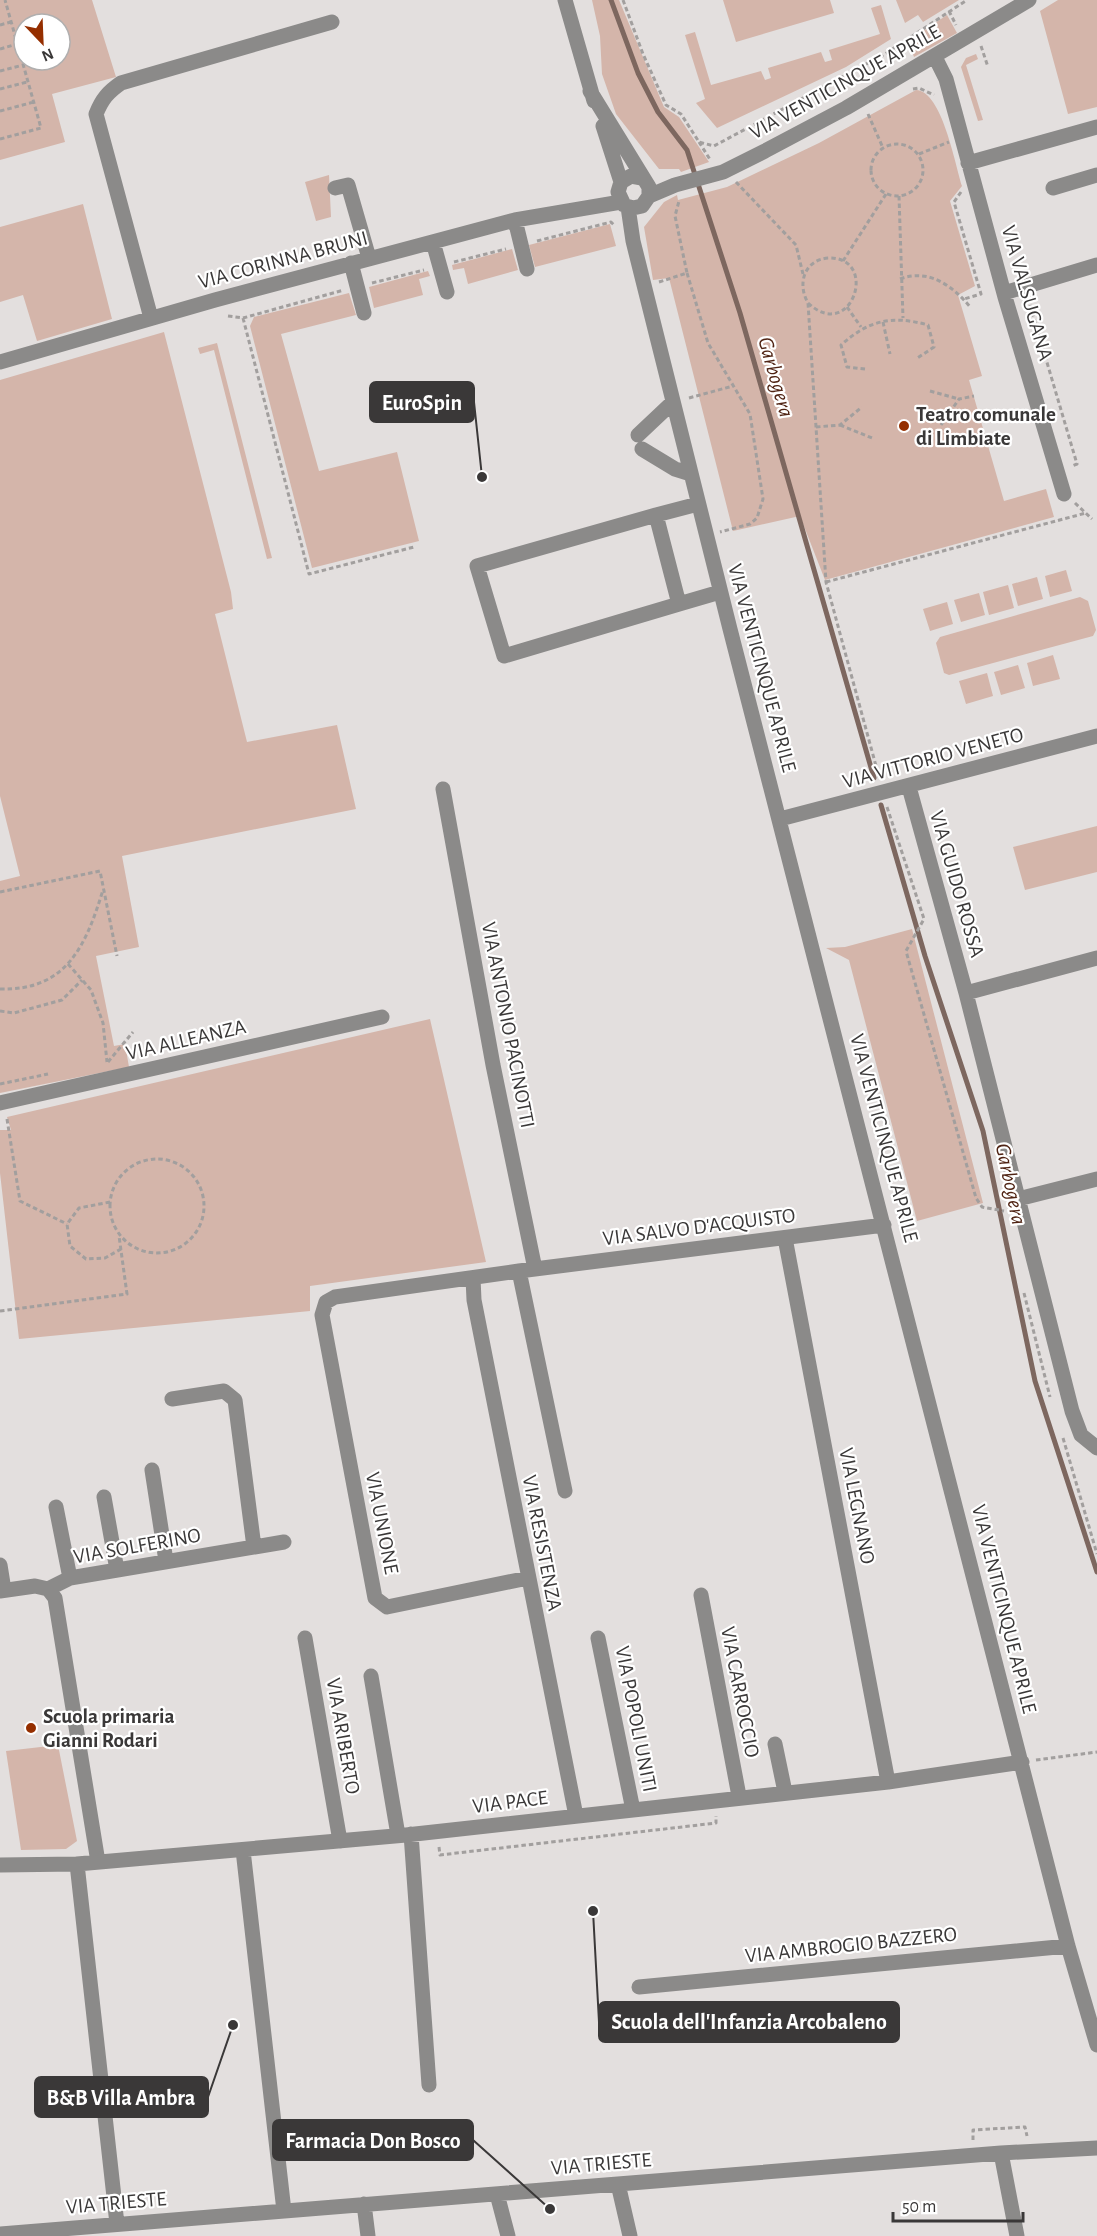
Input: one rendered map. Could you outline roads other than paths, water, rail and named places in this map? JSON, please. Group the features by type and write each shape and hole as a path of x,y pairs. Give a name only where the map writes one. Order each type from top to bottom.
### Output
{"street":[{"path":"565,0 591,91 634,193"},
{"name":"VIA VENTICINQUE APRILE","path":"1029,0 846,108 715,169 681,188 634,193 633,241 720,592 1068,1946 1097,2045"},
{"path":"152,318 96,114 107,92 121,82 332,22"},
{"name":"VIA VALSUGANA","path":"935,57 946,79 944,102"},
{"name":"VIA VALSUGANA","path":"918,66 940,83 944,102 968,163 1064,494"},
{"path":"591,91 634,193"},
{"path":"968,163 1097,127"},
{"path":"1053,188 1097,175"},
{"path":"335,188 348,185 369,258"},
{"name":"VIA CORINNA BRUNI","path":"0,362 310,271 351,263 515,220 579,209 634,193"},
{"path":"515,220 527,269"},
{"path":"433,242 447,291"},
{"path":"351,263 364,313"},
{"path":"1004,293 1097,265"},
{"path":"673,404 640,442 675,469 691,474"},
{"path":"699,504 477,566 504,656 720,592"},
{"path":"656,515 679,604"},
{"name":"VIA VITTORIO VENETO","path":"780,819 1097,736"},
{"name":"VIA GUIDO ROSSA","path":"909,787 966,993 1072,1411 1081,1435 1097,1448"},
{"name":"VIA ANTONIO PACINOTTI","path":"442,789 493,1065 535,1269"},
{"path":"966,993 1097,958"},
{"name":"VIA ALLEANZA","path":"0,1103 382,1017"},
{"path":"1018,1199 1097,1179"},
{"name":"VIA SALVO D'ACQUISTO","path":"326,1302 331,1298 519,1271 884,1225"},
{"name":"VIA LEGNANO","path":"784,1238 888,1782"},
{"path":"519,1271 565,1491"},
{"name":"VIA RESISTENZA","path":"473,1278 474,1300 576,1816"},
{"name":"VIA UNIONE","path":"326,1302 322,1315 375,1598 387,1607 528,1578"},
{"path":"172,1399 224,1391 235,1400 254,1547"},
{"path":"152,1470 166,1561"},
{"path":"104,1497 117,1570"},
{"path":"56,1507 70,1578"},
{"name":"VIA SOLFERINO","path":"2,1591 35,1586 48,1589 70,1578 284,1542"},
{"path":"0,1565 2,1591"},
{"path":"48,1589 55,1598 98,1862"},
{"name":"VIA CARROCCIO","path":"700,1595 739,1796"},
{"name":"VIA ARIBERTO","path":"305,1638 340,1841"},
{"name":"VIA POPOLI UNITI","path":"598,1638 633,1810"},
{"path":"371,1676 404,1834 429,2085"},
{"path":"775,1744 785,1792"},
{"name":"VIA PACE","path":"0,1865 77,1864 340,1841 633,1810 739,1796 888,1782 1022,1762"},
{"path":"243,1850 284,2211"},
{"path":"77,1864 117,2224"},
{"name":"VIA AMBROGIO BAZZERO","path":"639,1987 1068,1946"},
{"name":"VIA TRIESTE","path":"0,2234 1000,2153 1097,2148"},
{"path":"1000,2153 1017,2236"},
{"path":"618,2184 630,2236"},
{"path":"497,2194 508,2236"},
{"path":"364,2204 368,2236"}],"waterway":[{"name":"Garbogera","path":"611,0 638,73 658,112 687,150 740,313 874,778"},
{"name":"Garbogera","path":"881,805 925,956 983,1131 1035,1381 1097,1572"}],"place":[{"name":"Teatro comunale di Limbiate","path":"904,426"},
{"name":"EuroSpin","path":"482,477"},
{"name":"Scuola primaria Gianni Rodari","path":"31,1728"},
{"name":"Scuola dell'Infanzia Arcobaleno","path":"593,1911"},
{"name":"B&B Villa Ambra","path":"233,2025"},
{"name":"Farmacia Don Bosco","path":"550,2209"}]}
